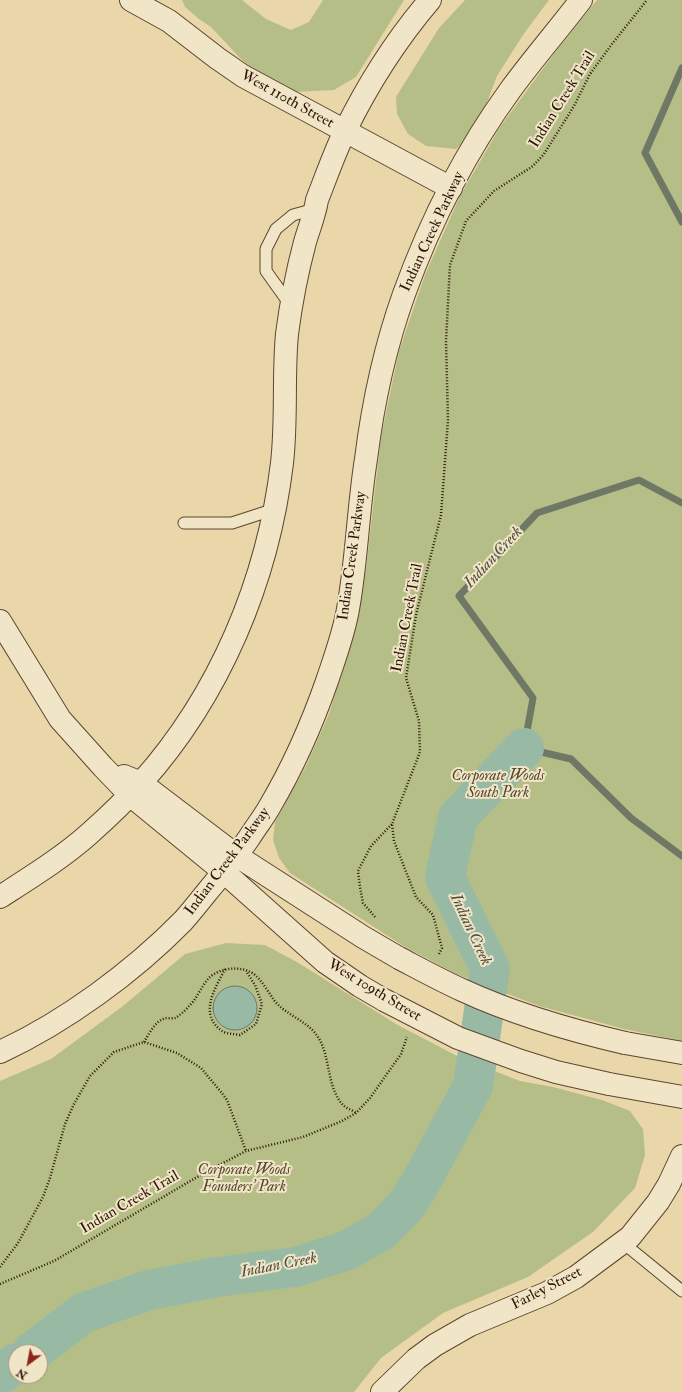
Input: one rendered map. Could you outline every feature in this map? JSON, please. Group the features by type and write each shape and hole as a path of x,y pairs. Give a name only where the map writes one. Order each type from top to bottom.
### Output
{"street":[{"name":"West 110th Street","path":"131,0 169,21 243,76 451,188"},
{"path":"0,897 46,867 88,835 135,789 173,743 197,707 223,662 246,609 265,554 275,509 282,461 287,334 294,291 305,242 316,209 317,200 345,132 370,85 409,25 430,0"},
{"name":"Indian Creek Parkway","path":"0,1052 19,1043 63,1017 104,989 144,957 184,920 230,864 269,808 298,754 317,709 334,662 348,611 365,461 375,403 388,348 404,295 426,239 468,156 503,101 581,0"},
{"name":"West 109th Street","path":"0,621 60,719 103,767 135,789 230,864 325,962 360,986 384,1000 458,1038 556,1072 609,1084 682,1097"},
{"name":"West 109th Street","path":"230,864 399,958 461,990 492,1003 554,1026 625,1043 682,1053"},
{"name":"Farley Street","path":"382,1392 416,1359 435,1345 470,1325 547,1293 576,1278 630,1237 658,1202 669,1184 682,1156"}],"lane":[{"path":"292,307 266,271 266,249 276,229 293,215 316,209"},
{"path":"184,523 232,523 275,509"},
{"path":"622,1242 682,1291"}],"path":[{"name":"Indian Creek Trail","path":"392,824 420,752 419,722 406,678 416,615 441,515 448,420 446,341 450,265 466,222 494,191 533,166 544,154 574,106 590,74 647,0"},
{"path":"377,919 363,903 358,872 371,846 392,824"},
{"path":"392,824 394,841 416,897 433,915 442,948 439,956"},
{"path":"144,1042 152,1028 163,1019 175,1018 191,1005 198,991 209,977 225,969 240,968 255,974 274,1001 308,1025 318,1037 332,1084 338,1097 344,1106 356,1113"},
{"path":"225,969 212,994 209,1007 211,1020 223,1032 240,1035 256,1024 262,1004 255,985 246,971"},
{"name":"Indian Creek Trail","path":"0,1284 54,1261 204,1173 246,1151 303,1137 342,1121 356,1113 370,1098 401,1054 409,1033"},
{"path":"0,1267 18,1244 43,1197 50,1178 65,1124 74,1104 90,1076 114,1052 144,1042 178,1053 201,1068 227,1100 246,1151"}],"green space":[{"path":"182,0 242,0 266,19 291,30 309,22 323,0 404,0 356,77 334,90 293,92 268,81 240,58 211,27 185,7"},
{"path":"465,0 549,0 523,35 497,76 483,113 473,134 456,149 426,146 408,134 397,114 396,97 439,28"},
{"name":"Corporate Woods South Park","path":"597,0 682,0 682,1041 624,1029 539,1006 456,974 402,945 290,873 279,858 273,840 275,822 306,766 329,714 353,637 366,569 381,437 399,351 425,275 460,196 500,127 556,51"},
{"name":"Corporate Woods Founders' Park","path":"226,943 265,945 297,962 396,1024 459,1057 520,1081 553,1087 602,1100 630,1111 643,1129 645,1155 635,1188 593,1232 528,1277 443,1313 381,1358 354,1392 0,1392 0,1081 51,1059 123,1006 185,954"}],"shaded area":[{"path":"231,986 239,986 251,992 257,1004 257,1012 251,1024 239,1030 231,1030 219,1024 213,1012 213,1004 219,992"}],"waterway":[{"name":"Indian Creek","path":"682,68 645,153 682,222"},
{"name":"Indian Creek","path":"682,503 639,480 537,513 459,596 533,698 524,748 571,759 631,818 682,856"},
{"name":"Indian Creek","path":"42,1344 83,1313 149,1290 217,1277 295,1267 346,1251 381,1231 405,1207 422,1180 473,1086 490,969 445,877 458,817 524,748"},
{"name":"Indian Creek","path":"0,1375 8,1369"}]}
